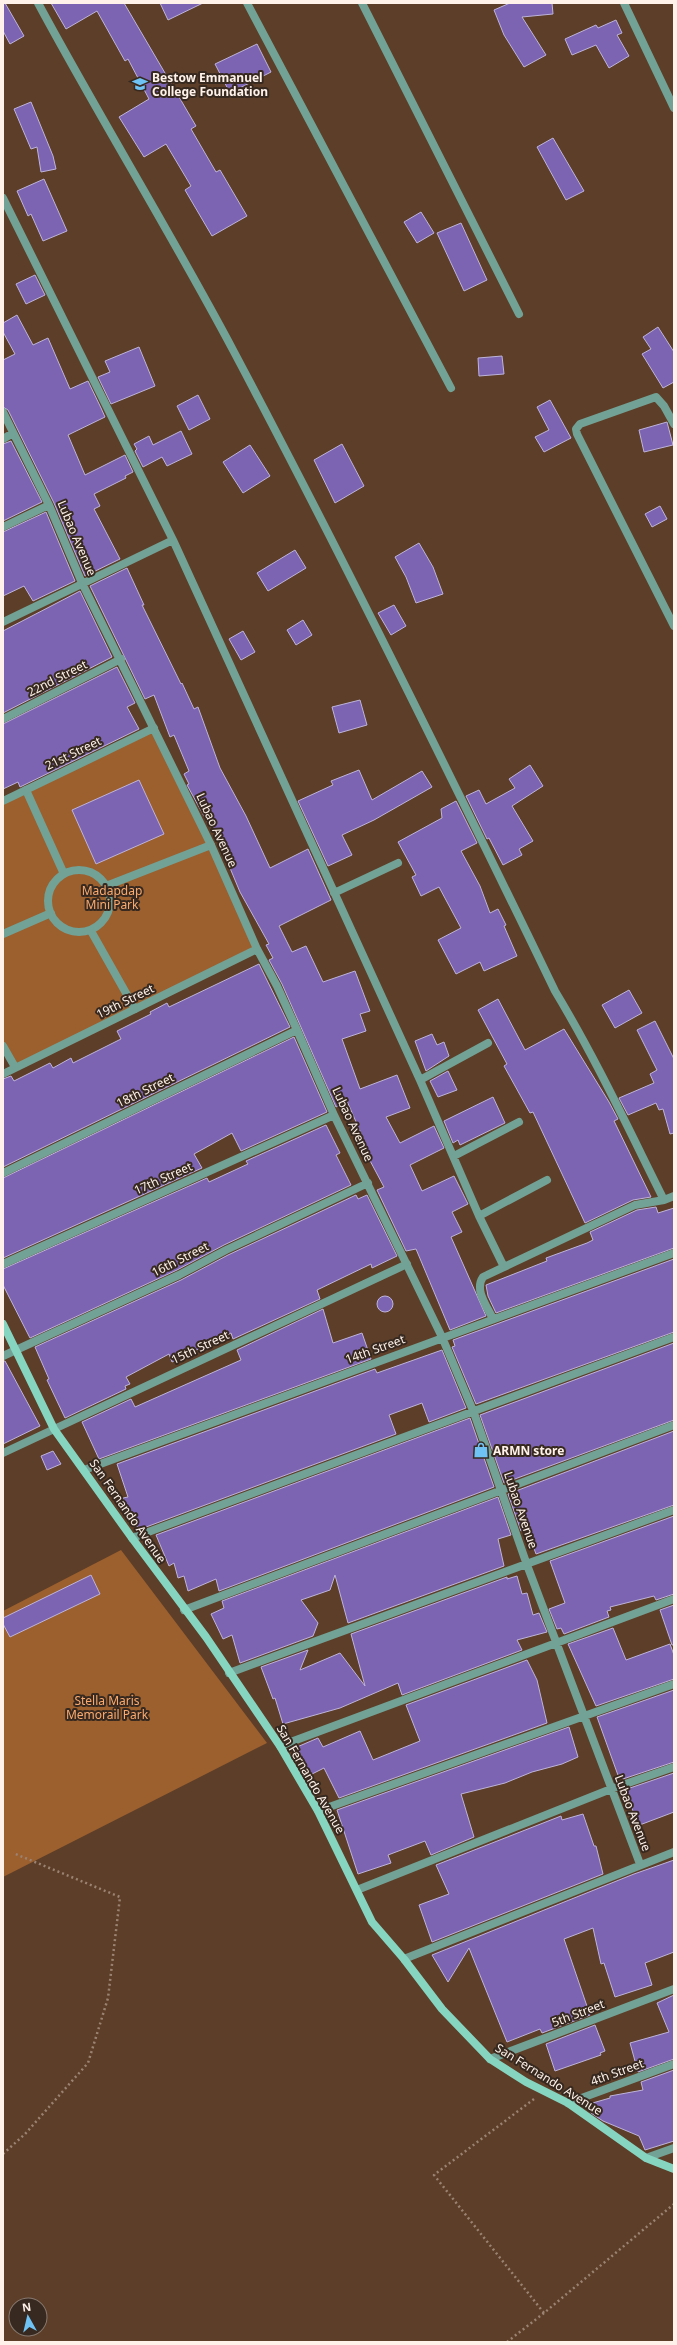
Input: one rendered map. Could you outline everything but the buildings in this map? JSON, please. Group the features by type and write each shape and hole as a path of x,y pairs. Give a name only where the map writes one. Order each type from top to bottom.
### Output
{"main road":[{"name":"San Fernando Avenue","path":"3,1324 54,1429 280,1746 318,1811 372,1922 404,1959 442,2009 490,2060 526,2082 546,2090 568,2103 646,2158 674,2169"}],"street":[{"path":"38,3 86,92 232,348 376,630 555,991 577,1027 630,1129 664,1200"},
{"path":"247,3 451,388"},
{"path":"362,3 519,314"},
{"path":"624,3 674,108"},
{"path":"3,198 173,540 420,1080 479,1216 504,1267"},
{"path":"674,424 664,406 656,397 580,424 576,429 577,434 674,626"},
{"name":"Lubao Avenue","path":"3,412 50,505 82,583 121,659 211,845 256,949 277,986 334,1115 442,1337 474,1412 527,1565 640,1864"},
{"path":"3,439 13,433"},
{"path":"3,527 50,505"},
{"path":"3,622 173,540"},
{"name":"22nd Street","path":"3,718 121,659"},
{"name":"21st Street","path":"3,800 154,728"},
{"path":"26,790 64,874"},
{"path":"106,886 211,845"},
{"path":"334,893 398,863"},
{"path":"77,870 93,873 106,886 110,898 109,911 104,921 91,931 75,933 59,926 51,913 48,899 52,887 64,874 77,870"},
{"path":"3,934 51,913"},
{"path":"91,931 136,1009"},
{"name":"19th Street","path":"3,1074 256,949"},
{"name":"18th Street","path":"3,1173 297,1030"},
{"path":"420,1080 488,1043"},
{"path":"3,1046 15,1067"},
{"name":"17th Street","path":"3,1264 334,1115"},
{"path":"454,1156 519,1122"},
{"path":"479,1216 547,1180"},
{"name":"16th Street","path":"3,1356 178,1275 226,1250 368,1183"},
{"path":"493,1319 479,1290 479,1283 483,1277 635,1205 664,1200 674,1196"},
{"name":"14th Street","path":"84,1470 442,1337 674,1253"},
{"name":"15th Street","path":"3,1453 407,1264"},
{"path":"132,1538 674,1337"},
{"path":"184,1610 674,1425"},
{"path":"229,1673 674,1510"},
{"path":"280,1746 674,1599"},
{"path":"318,1811 674,1684"},
{"path":"357,1890 611,1789 674,1767"},
{"path":"404,1959 640,1864 674,1852"},
{"name":"5th Street","path":"490,2060 674,1988"},
{"name":"4th Street","path":"568,2103 674,2064"},
{"path":"646,2158 674,2148"}],"path":[{"path":"3,2154 25,2134 88,2063 108,1998 120,1897 13,1853"},
{"path":"544,2313 434,2175 546,2090"},
{"path":"507,2342 544,2313 674,2204"}],"green space":[{"name":"Madapdap Mini Park","path":"154,728 257,949 15,1067 3,1046 3,801"},
{"name":"Stella Maris Memorail Park","path":"121,1550 267,1743 3,1877 3,1611"}],"place":[{"name":"Bestow Emmanuel College Foundation","path":"140,84"},
{"name":"ARMN store","path":"481,1450"}]}
